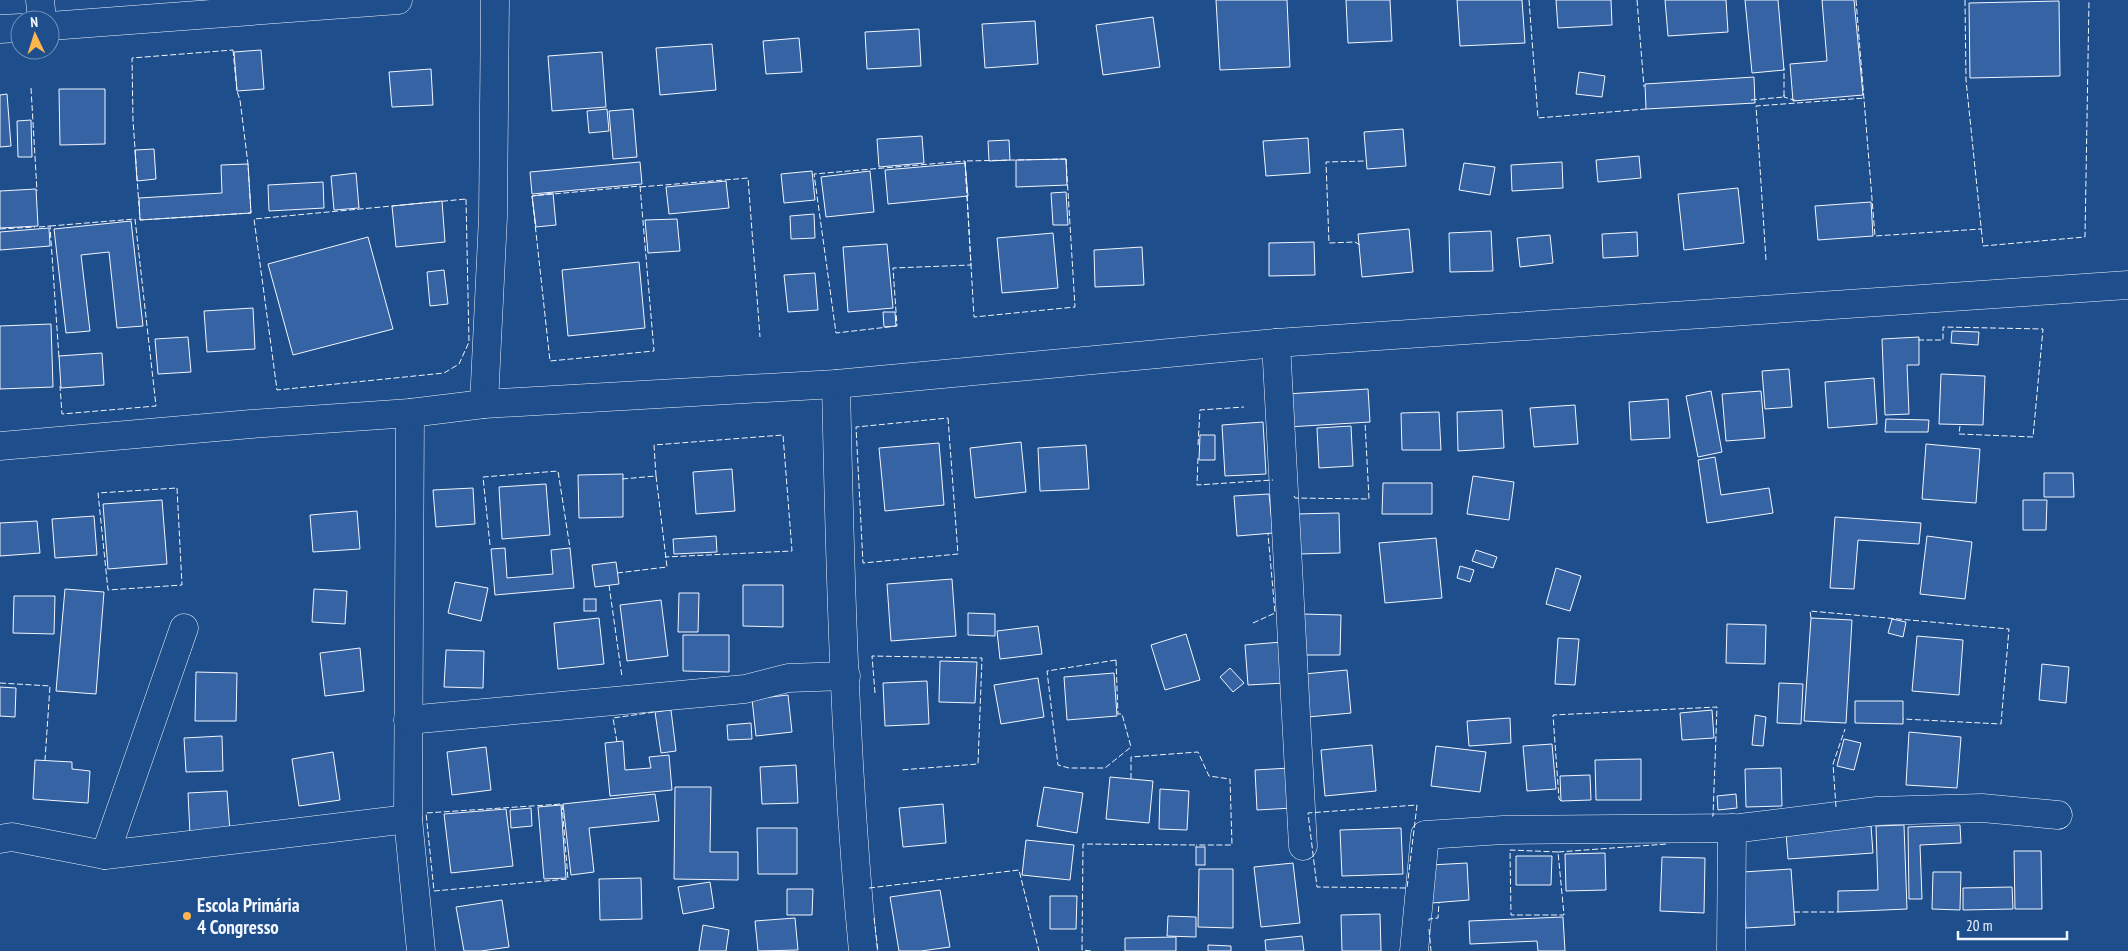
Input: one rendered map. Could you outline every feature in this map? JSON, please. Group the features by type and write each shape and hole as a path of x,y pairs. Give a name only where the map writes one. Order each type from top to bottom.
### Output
{"street":[{"path":"60,25 398,0"},
{"path":"484,404 493,217 495,0"},
{"path":"0,446 251,424 410,413 484,404 836,384 1276,343 2128,285"},
{"path":"1276,343 1303,846"},
{"path":"836,384 852,837 863,951"},
{"path":"410,413 408,819 422,951"},
{"path":"105,856 184,628"},
{"path":"408,720 745,689 788,678 846,676"},
{"path":"1414,951 1425,835 1504,830 1732,828 1877,811 1982,808 2058,815"},
{"path":"0,838 12,837 105,856 408,819"},
{"path":"1731,951 1732,828"}],"building":[{"path":"1216,0 1287,0 1290,67 1220,70"},
{"path":"1346,0 1390,0 1392,41 1348,43"},
{"path":"1457,0 1522,0 1525,43 1460,46"},
{"path":"1556,0 1611,0 1612,25 1558,28"},
{"path":"1665,0 1726,0 1728,32 1668,36"},
{"path":"1745,0 1778,0 1784,70 1752,73"},
{"path":"1822,0 1854,0 1863,95 1793,101 1790,64 1827,61"},
{"path":"2059,1 2060,76 1970,78 1969,3"},
{"path":"1153,17 1160,67 1103,75 1096,25"},
{"path":"1035,21 1038,64 985,68 982,24"},
{"path":"919,29 921,66 867,69 865,32"},
{"path":"799,38 802,72 766,74 763,41"},
{"path":"712,44 716,90 660,95 656,48"},
{"path":"261,50 264,89 237,91 234,52"},
{"path":"602,52 606,107 552,111 548,56"},
{"path":"431,69 433,105 392,107 389,72"},
{"path":"1579,72 1605,76 1602,97 1576,94"},
{"path":"1754,77 1755,103 1646,109 1645,84"},
{"path":"59,89 105,89 105,144 60,145"},
{"path":"7,94 11,146 0,147 0,95"},
{"path":"607,109 609,131 589,133 587,111"},
{"path":"633,109 637,157 613,159 609,111"},
{"path":"31,120 32,157 18,157 17,121"},
{"path":"1403,129 1406,166 1367,169 1364,132"},
{"path":"922,136 924,163 879,167 877,139"},
{"path":"1308,138 1310,173 1266,176 1263,141"},
{"path":"1009,140 1010,160 989,161 988,141"},
{"path":"154,149 156,179 137,181 135,150"},
{"path":"1639,156 1641,178 1598,182 1596,160"},
{"path":"1066,159 1067,185 1016,187 1016,160"},
{"path":"640,162 642,184 532,194 530,172"},
{"path":"1562,162 1563,188 1512,191 1511,165"},
{"path":"965,163 968,196 888,204 885,170"},
{"path":"1464,163 1495,167 1490,195 1459,190"},
{"path":"248,164 251,213 140,220 139,198 222,193 221,165"},
{"path":"812,171 815,200 784,203 781,174"},
{"path":"870,171 874,212 826,217 821,177"},
{"path":"356,173 359,208 334,210 331,176"},
{"path":"726,181 729,208 669,214 666,187"},
{"path":"323,182 324,208 269,211 268,185"},
{"path":"1738,188 1744,243 1684,250 1678,194"},
{"path":"36,189 38,226 0,228 0,191"},
{"path":"1066,192 1068,225 1053,225 1051,193"},
{"path":"553,193 556,225 536,227 532,196"},
{"path":"442,201 445,242 396,247 392,206"},
{"path":"1871,202 1873,236 1818,240 1815,206"},
{"path":"814,214 815,238 791,239 790,216"},
{"path":"677,219 680,251 648,253 645,220"},
{"path":"131,221 143,326 117,328 109,252 81,255 90,331 66,333 54,229"},
{"path":"49,228 50,246 0,250 0,232"},
{"path":"1409,229 1413,272 1362,277 1358,234"},
{"path":"1491,231 1493,271 1450,272 1449,233"},
{"path":"1637,232 1638,256 1603,258 1602,234"},
{"path":"1053,233 1058,288 1002,293 997,238"},
{"path":"1550,235 1553,263 1520,267 1517,238"},
{"path":"368,237 393,329 293,355 268,264"},
{"path":"1314,242 1315,275 1269,276 1269,243"},
{"path":"887,244 893,308 848,312 843,247"},
{"path":"1142,247 1144,285 1095,287 1094,250"},
{"path":"639,262 645,328 568,336 562,270"},
{"path":"444,270 448,304 430,306 427,272"},
{"path":"815,273 818,310 788,312 784,275"},
{"path":"253,308 255,349 207,352 204,311"},
{"path":"883,312 895,312 896,326 884,327"},
{"path":"51,324 53,387 0,389 0,326"},
{"path":"1952,331 1979,332 1978,345 1951,343"},
{"path":"188,337 191,372 158,374 155,339"},
{"path":"1919,337 1919,365 1907,365 1909,414 1885,415 1882,339"},
{"path":"102,353 104,385 61,388 59,356"},
{"path":"1789,369 1792,407 1765,409 1762,371"},
{"path":"1941,374 1985,376 1983,425 1939,424"},
{"path":"1874,378 1877,424 1828,428 1825,382"},
{"path":"1368,389 1370,422 1288,427 1286,394"},
{"path":"1711,391 1722,452 1698,457 1686,396"},
{"path":"1761,391 1765,438 1726,441 1722,394"},
{"path":"1668,399 1670,438 1631,440 1629,402"},
{"path":"1575,405 1578,444 1534,447 1530,408"},
{"path":"1502,410 1504,448 1458,451 1457,412"},
{"path":"1439,412 1441,450 1402,450 1401,413"},
{"path":"1886,419 1929,420 1928,432 1885,432"},
{"path":"1263,422 1266,474 1225,476 1222,425"},
{"path":"1351,426 1353,466 1319,468 1317,428"},
{"path":"1200,435 1215,435 1215,460 1199,460"},
{"path":"1021,442 1026,492 975,498 970,448"},
{"path":"939,443 944,505 885,511 879,448"},
{"path":"1926,444 1980,449 1976,503 1922,499"},
{"path":"1086,445 1089,489 1040,491 1038,448"},
{"path":"1715,457 1721,495 1769,488 1773,513 1707,523 1698,460"},
{"path":"732,469 735,511 696,514 693,472"},
{"path":"2044,473 2073,473 2074,497 2044,497"},
{"path":"623,474 623,517 579,518 578,475"},
{"path":"1473,476 1514,482 1509,520 1467,514"},
{"path":"1383,483 1432,483 1432,514 1382,514"},
{"path":"546,484 550,535 502,539 499,487"},
{"path":"473,488 475,524 436,527 433,490"},
{"path":"1269,494 1273,533 1237,536 1234,496"},
{"path":"162,500 167,564 108,569 103,504"},
{"path":"2023,500 2047,500 2046,530 2023,530"},
{"path":"357,511 360,549 313,552 310,515"},
{"path":"1339,513 1340,553 1297,554 1296,514"},
{"path":"94,516 97,555 55,558 52,519"},
{"path":"1835,517 1921,523 1919,544 1858,540 1854,589 1830,588"},
{"path":"37,521 40,553 0,556 0,523"},
{"path":"716,536 717,552 674,554 673,539"},
{"path":"1927,536 1972,542 1965,599 1920,594"},
{"path":"1436,538 1442,598 1385,603 1379,543"},
{"path":"505,548 507,578 553,574 551,550 570,548 574,588 495,595 491,549"},
{"path":"1476,550 1497,557 1493,568 1472,561"},
{"path":"616,562 619,584 595,587 592,565"},
{"path":"1460,566 1474,570 1470,582 1457,578"},
{"path":"1556,568 1581,576 1570,611 1546,604"},
{"path":"952,579 956,636 891,641 887,584"},
{"path":"455,582 488,588 481,621 448,613"},
{"path":"743,585 783,585 783,627 743,626"},
{"path":"65,589 104,592 96,694 56,691"},
{"path":"314,589 347,591 345,624 312,622"},
{"path":"679,593 699,593 698,632 678,632"},
{"path":"14,596 55,596 54,634 13,633"},
{"path":"584,599 596,599 596,611 584,611"},
{"path":"661,600 668,656 627,661 620,605"},
{"path":"968,613 995,614 995,636 968,635"},
{"path":"1302,614 1341,615 1340,655 1301,655"},
{"path":"599,618 604,664 558,669 554,623"},
{"path":"1811,618 1852,620 1846,723 1804,721"},
{"path":"1892,619 1906,622 1903,637 1888,633"},
{"path":"1727,624 1766,625 1765,664 1726,663"},
{"path":"1038,626 1042,654 1000,659 997,631"},
{"path":"1186,634 1200,680 1165,690 1151,645"},
{"path":"683,635 729,635 729,672 683,671"},
{"path":"1917,636 1963,640 1959,695 1912,691"},
{"path":"1558,638 1579,639 1575,685 1555,684"},
{"path":"1282,642 1285,683 1248,685 1245,645"},
{"path":"360,648 364,691 325,696 320,653"},
{"path":"446,650 484,651 483,688 444,687"},
{"path":"940,661 977,662 975,703 939,702"},
{"path":"2042,664 2069,667 2066,703 2039,700"},
{"path":"1230,668 1244,683 1233,692 1220,677"},
{"path":"1347,670 1351,713 1308,717 1304,674"},
{"path":"196,672 237,673 236,721 195,721"},
{"path":"1114,673 1117,716 1067,720 1064,677"},
{"path":"1038,678 1044,717 1001,724 994,685"},
{"path":"927,681 929,724 885,726 883,683"},
{"path":"1779,683 1803,684 1801,724 1777,723"},
{"path":"0,687 16,688 15,717 0,716"},
{"path":"788,695 792,732 756,736 752,699"},
{"path":"1855,701 1903,701 1903,724 1855,723"},
{"path":"671,710 676,751 661,753 655,712"},
{"path":"1712,710 1714,738 1682,740 1680,713"},
{"path":"1755,715 1766,717 1763,746 1752,745"},
{"path":"1510,718 1511,743 1469,746 1467,721"},
{"path":"751,723 752,739 728,740 727,725"},
{"path":"1909,732 1961,737 1957,788 1906,785"},
{"path":"222,736 223,771 186,772 184,738"},
{"path":"1844,739 1861,743 1854,770 1837,766"},
{"path":"623,741 625,770 651,768 649,757 669,755 672,790 610,796 605,743"},
{"path":"1552,744 1556,789 1527,791 1523,746"},
{"path":"1372,745 1376,791 1325,796 1321,750"},
{"path":"1436,746 1486,752 1480,792 1431,786"},
{"path":"486,747 491,790 452,795 447,752"},
{"path":"333,752 340,800 299,806 292,759"},
{"path":"1641,759 1641,800 1596,800 1595,760"},
{"path":"35,760 72,762 72,769 90,771 88,803 33,799"},
{"path":"796,765 798,803 762,804 760,767"},
{"path":"1290,768 1293,808 1257,810 1255,770"},
{"path":"1781,768 1782,806 1746,807 1745,769"},
{"path":"1590,775 1591,800 1561,801 1560,776"},
{"path":"1110,777 1153,781 1149,823 1106,819"},
{"path":"675,787 711,787 710,852 738,852 738,880 674,879"},
{"path":"1044,787 1083,793 1077,833 1037,826"},
{"path":"1160,789 1189,791 1187,830 1159,829"},
{"path":"227,791 230,832 190,834 188,793"},
{"path":"655,794 659,821 589,828 594,872 571,875 563,804"},
{"path":"1736,794 1737,808 1718,810 1717,796"},
{"path":"943,804 946,843 903,847 899,808"},
{"path":"561,805 566,878 544,879 538,807"},
{"path":"531,808 532,826 511,828 510,810"},
{"path":"506,809 513,866 451,873 444,814"},
{"path":"1904,825 1907,909 1838,912 1838,891 1878,890 1876,826"},
{"path":"1960,825 1961,843 1920,845 1922,899 1909,899 1908,827"},
{"path":"1871,826 1873,853 1788,859 1786,832"},
{"path":"757,828 797,828 797,874 758,874"},
{"path":"1401,828 1403,874 1342,876 1340,830"},
{"path":"1026,840 1074,845 1070,880 1022,875"},
{"path":"1196,847 1205,847 1205,865 1196,865"},
{"path":"2014,851 2041,851 2042,909 2015,909"},
{"path":"1605,853 1606,890 1566,891 1565,854"},
{"path":"1516,856 1552,856 1551,885 1516,885"},
{"path":"1662,857 1705,858 1704,913 1660,911"},
{"path":"1293,863 1300,923 1261,927 1254,867"},
{"path":"1467,863 1469,900 1432,903 1430,865"},
{"path":"1199,869 1233,869 1233,928 1198,927"},
{"path":"1791,869 1795,925 1746,928 1743,872"},
{"path":"1933,872 1961,872 1960,910 1932,909"},
{"path":"641,878 642,919 600,920 599,879"},
{"path":"710,882 714,908 683,914 678,887"},
{"path":"2012,887 2013,909 1963,910 1963,888"},
{"path":"787,889 813,889 812,915 787,915"},
{"path":"940,890 950,947 921,951 899,951 890,897"},
{"path":"1050,896 1077,896 1076,929 1050,929"},
{"path":"502,900 509,947 481,951 464,951 456,907"},
{"path":"1380,914 1381,951 1342,951 1341,915"},
{"path":"1168,916 1196,917 1196,937 1167,936"},
{"path":"1563,917 1565,951 1538,951 1537,941 1470,944 1469,921"},
{"path":"795,918 798,950 758,951 755,921"},
{"path":"703,925 729,930 726,951 699,951"},
{"path":"1302,936 1304,951 1266,951 1265,940"},
{"path":"1176,937 1176,951 1125,951 1125,938"},
{"path":"1208,945 1231,946 1231,951 1208,951"}],"fence":[{"path":"1529,0 1538,118 1646,109 1646,107"},
{"path":"1637,0 1644,87"},
{"path":"1856,0 1875,236 1981,228"},
{"path":"1965,0 1966,80 1983,246 2085,237 2089,0"},
{"path":"233,50 248,164 251,213 140,220 133,120 132,58 233,50"},
{"path":"1751,100 1784,97 1784,68"},
{"path":"31,88 37,191"},
{"path":"1784,95 1784,97 1797,101"},
{"path":"1766,260 1756,106 1865,98"},
{"path":"1066,159 1075,307 974,317 965,161 1066,159"},
{"path":"965,161 971,265 893,268 897,326 836,333 814,174 965,161"},
{"path":"1360,245 1355,242 1329,243 1326,162 1366,161"},
{"path":"640,187 748,178 760,337"},
{"path":"640,186 654,351 550,361 532,196 640,186"},
{"path":"466,199 469,342 459,364 444,373 277,390 254,219 466,199"},
{"path":"50,226 135,219 156,406 62,414 60,386"},
{"path":"39,227 50,226 59,358"},
{"path":"0,229 35,227"},
{"path":"1918,340 1943,340 1943,327 2043,329 2033,437 1959,434 1960,426"},
{"path":"1198,445 1200,410 1244,407"},
{"path":"948,418 958,554 863,563 856,427 948,418"},
{"path":"1294,496 1295,498 1369,499 1365,422"},
{"path":"656,476 654,445 783,435 792,551 665,557"},
{"path":"1198,458 1197,485 1273,480"},
{"path":"490,545 483,477 558,471 570,548"},
{"path":"617,573 667,567 656,476 622,479"},
{"path":"177,488 182,585 108,590 98,493 177,488"},
{"path":"1253,623 1275,613 1268,534"},
{"path":"609,585 622,677"},
{"path":"1811,618 1810,611 2009,629 2001,724 1903,719"},
{"path":"875,693 872,656 982,658 978,764 900,770"},
{"path":"1116,660 1118,714 1122,714 1131,747 1105,768 1069,768 1058,765 1047,671 1116,660"},
{"path":"0,683 50,686 45,760"},
{"path":"1561,801 1559,799 1553,715 1717,707 1712,816"},
{"path":"617,742 613,718 655,712"},
{"path":"1836,807 1833,764 1845,729"},
{"path":"1131,779 1131,757 1198,752 1209,776 1230,779 1232,845 1196,845"},
{"path":"562,804 568,879 434,891 426,813 562,804"},
{"path":"1417,805 1407,888 1317,887 1308,813 1417,805"},
{"path":"1091,951 1082,950 1083,844 1196,845 1196,847"},
{"path":"1558,852 1510,850 1511,915 1564,915 1558,852 1667,844"},
{"path":"869,888 1019,870 1039,951"},
{"path":"1429,921 1429,919 1438,918 1439,902"},
{"path":"1794,912 1838,912"},
{"path":"874,918 878,951"},
{"path":"1429,929 1431,951"}],"place":[{"name":"Escola Primária 4 Congresso","path":"187,916"}]}
